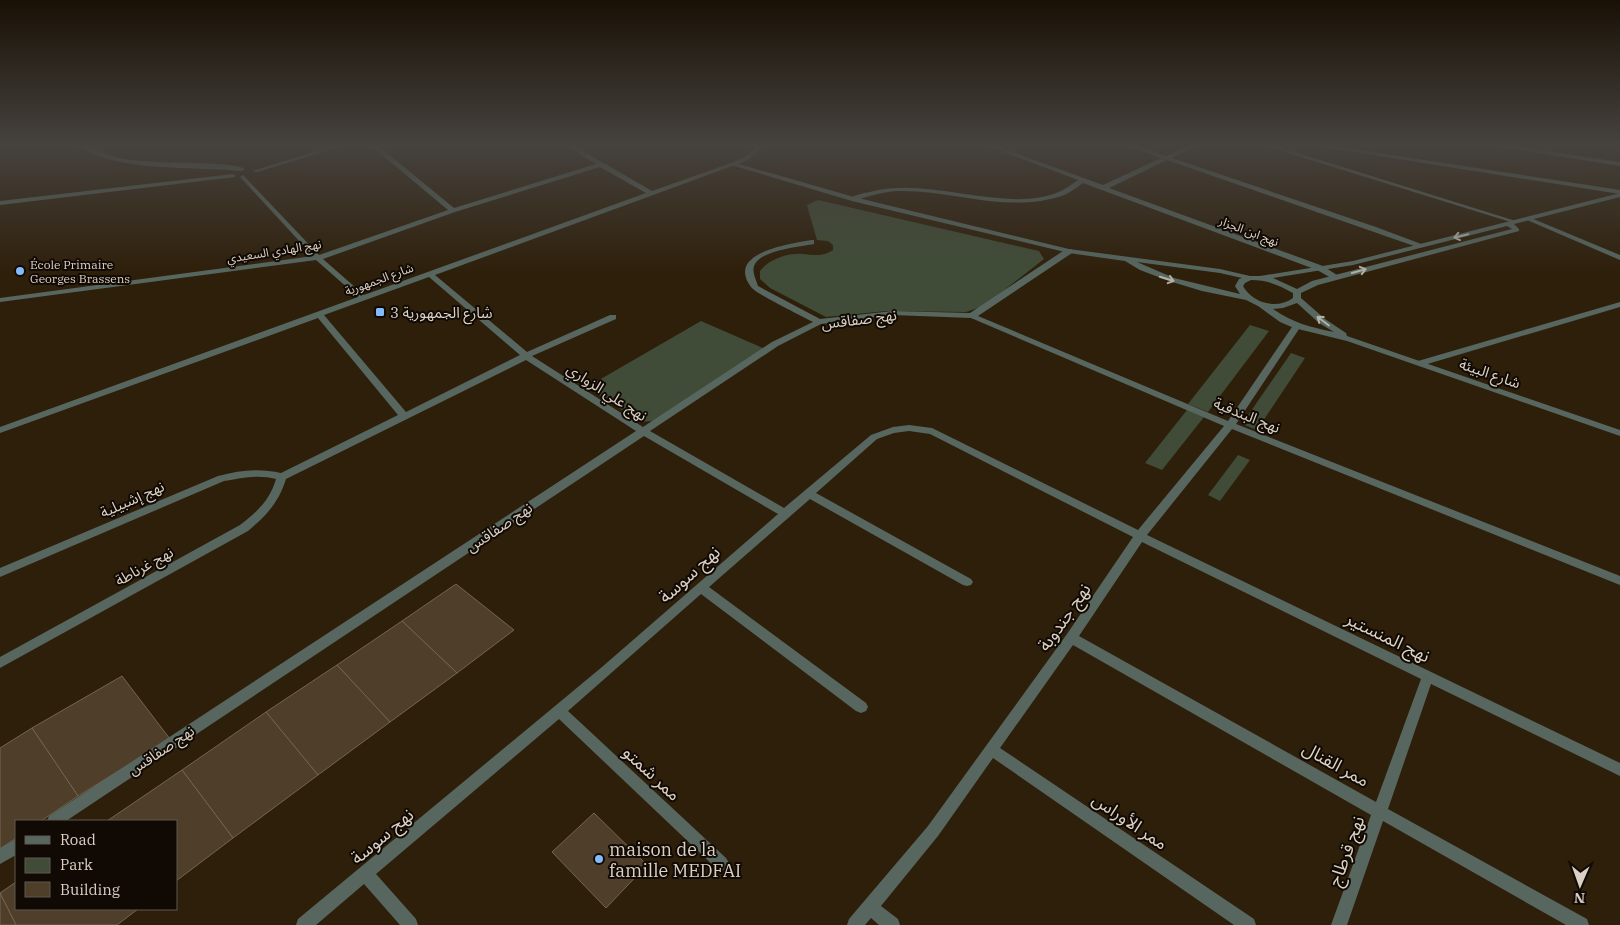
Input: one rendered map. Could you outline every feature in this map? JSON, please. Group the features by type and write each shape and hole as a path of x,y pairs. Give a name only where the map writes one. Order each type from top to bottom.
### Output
{"street":[{"path":"0,203 136,187"},
{"path":"255,187 318,258 362,297"},
{"path":"425,187 454,211"},
{"name":"نهج الهادي السعيدي","path":"0,300 318,258 529,187"},
{"path":"639,187 650,193"},
{"name":"شارع الجمهورية","path":"0,430 667,187"},
{"path":"812,187 852,199 1069,251 1220,272 1250,278 1352,263 1529,219 1620,194"},
{"path":"852,199 872,192 895,189 923,190 1010,200 1036,199 1063,192 1071,187"},
{"path":"1253,187 1374,228 1420,246"},
{"path":"1260,303 1282,306 1291,304 1297,296 1315,282 1517,230 1512,223 1399,187"},
{"path":"1577,187 1620,194"},
{"name":"نهج ابن الجزار","path":"1103,188 1320,268 1336,277"},
{"path":"1529,219 1620,258"},
{"path":"811,242 767,253 754,259 750,268 749,278 755,287 819,322"},
{"path":"972,316 1069,251"},
{"path":"1123,258 1158,276 1210,291 1248,298 1260,303 1283,320 1297,326 1350,340"},
{"name":"نهج علي الزواري","path":"429,273 526,356 643,431 785,513"},
{"path":"1248,298 1241,292 1239,286 1242,281 1250,278"},
{"path":"1260,278 1284,283 1322,320 1350,340"},
{"path":"1421,363 1620,304"},
{"name":"نهج صفاقس","path":"56,820 775,344 819,322 893,313 972,316"},
{"path":"319,314 404,416"},
{"name":"نهج البندقية","path":"972,316 1230,425 1620,581"},
{"path":"282,477 526,356 613,317"},
{"name":"نهج جندوبة","path":"855,925 933,831 1072,638 1140,536 1230,425 1297,326"},
{"name":"شارع البيئة","path":"1350,340 1620,433"},
{"name":"نهج سوسة","path":"304,925 606,671 874,437 893,430 919,429 932,431 1140,536"},
{"name":"نهج إشبيلية","path":"0,573 222,478 248,473 268,473 282,477"},
{"name":"نهج غرناطة","path":"0,663 244,528 272,502 282,477"},
{"path":"809,494 967,582"},
{"name":"نهج المنستير","path":"1140,536 1620,770"},
{"path":"701,587 861,707"},
{"name":"ممر القنال","path":"1072,638 1581,925"},
{"name":"نهج قرطاج","path":"1339,925 1428,676"},
{"name":"ممر شمتو","path":"558,710 721,864"},
{"name":"ممر الأوراس","path":"991,749 1248,925"},
{"path":"0,857 15,847"},
{"path":"365,874 410,925"},
{"path":"870,908 892,925"}],"green space":[{"path":"818,200 1039,251 1044,259 984,306 966,312 887,311 826,317 770,288 760,279 760,271 768,263 779,258 791,254 822,255 833,250 833,245 828,241 817,240 807,205"},
{"path":"701,321 765,349 653,421 640,422 587,387"},
{"path":"1250,325 1269,331 1208,412 1188,404"},
{"path":"1291,353 1305,358 1257,430 1242,424"},
{"path":"1187,410 1204,417 1162,470 1145,463"},
{"path":"1238,455 1250,460 1220,501 1208,495"}],"building":[{"path":"456,584 514,630 457,673 402,621"},
{"path":"402,621 457,673 390,722 337,665"},
{"path":"337,665 390,722 318,775 266,712"},
{"path":"122,676 170,739 78,796 32,728"},
{"path":"266,712 318,775 233,838 182,770"},
{"path":"32,728 78,796 42,820 15,820 15,839 0,849 0,748"},
{"path":"182,770 233,838 178,879 178,820 108,820"},
{"name":"maison de la famille MEDFAI","path":"594,813 647,865 606,908 552,852"},
{"path":"15,883 15,910 137,910 117,925 16,925 0,893"},
{"path":"0,893 16,925 0,925"}],"place":[{"name":"École Primaire Georges Brassens","path":"20,271"},
{"name":"شارع الجمهورية 3","path":"380,312"},
{"name":"maison de la famille MEDFAI","path":"599,859"}]}
